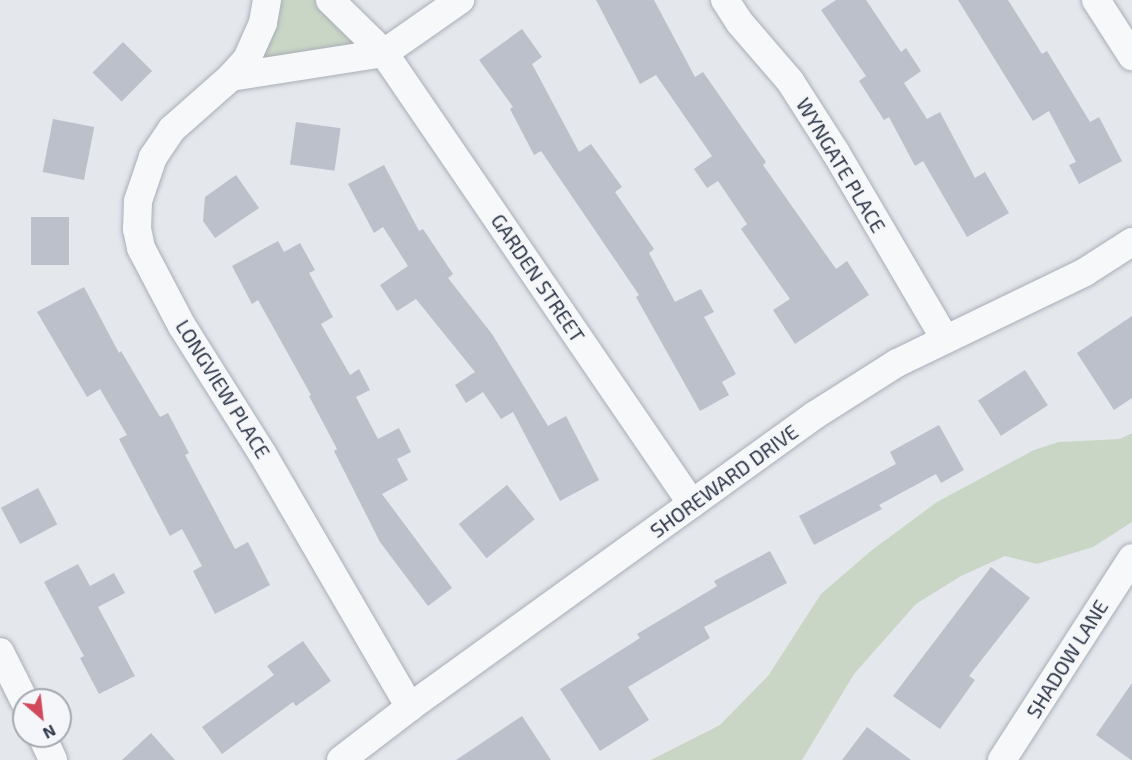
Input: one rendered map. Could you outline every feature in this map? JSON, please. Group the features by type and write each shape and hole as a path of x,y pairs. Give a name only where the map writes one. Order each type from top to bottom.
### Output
{"street":[{"path":"231,77 247,59 256,41 267,0"},
{"name":"GARDEN STREET","path":"330,0 384,53 692,504"},
{"path":"231,77 384,53 460,0"},
{"name":"WYNGATE PLACE","path":"725,0 740,23 790,81 837,153 945,339"},
{"path":"1096,0 1132,56"},
{"name":"LONGVIEW PLACE","path":"231,77 172,129 153,157 138,201 137,229 141,248 182,326 262,453 410,707"},
{"name":"SHOREWARD DRIVE","path":"341,760 410,707 815,415 897,363 1085,272 1132,242"},
{"name":"SHADOW LANE","path":"1002,760 1132,558"},
{"path":"0,652 18,688"}],"green space":[{"path":"267,0 330,0 384,53 240,68"},
{"path":"1132,433 1132,522 1093,547 1037,564 1005,556 961,576 916,604 854,674 802,760 651,760 720,725 768,676 821,594 872,550 937,502 1034,450 1059,442 1120,439"}],"building":[{"path":"596,0 654,0 695,77 703,72 766,162 763,165 836,269 847,261 869,295 795,344 773,310 790,299 741,229 747,224 718,181 707,188 694,169 712,156 656,75 640,84"},
{"path":"836,0 866,0 901,52 906,48 921,71 904,83 927,119 940,112 975,178 985,172 1009,213 967,237 923,161 915,166 889,117 884,120 859,81 866,76 821,10"},
{"path":"958,0 1008,0 1042,54 1047,51 1090,122 1099,117 1122,161 1079,184 1069,165 1076,162 1049,111 1033,121"},
{"path":"522,29 542,57 532,64 579,152 591,144 622,187 615,192 654,249 649,253 675,302 701,289 714,312 704,317 736,374 722,382 729,395 700,411 636,297 639,295 541,151 534,155 510,109 513,107 479,60"},
{"path":"123,42 152,71 122,101 93,72"},
{"path":"53,119 94,127 84,180 43,172"},
{"path":"296,122 341,128 335,171 290,165"},
{"path":"384,165 419,231 423,229 453,274 448,278 492,334 548,426 566,416 599,480 560,501 513,412 501,419 483,392 466,403 455,385 475,372 416,299 397,311 380,285 408,266 383,227 374,233 348,184"},
{"path":"236,175 259,208 215,238 203,221 205,197"},
{"path":"31,217 69,217 69,265 31,265"},
{"path":"278,241 284,252 300,243 315,270 309,273 333,317 321,324 350,375 359,369 370,390 356,397 378,439 399,428 411,452 397,459 408,480 382,494 452,588 428,606 380,542 334,451 337,449 309,396 311,395 258,300 252,304 232,266"},
{"path":"84,287 119,353 121,351 160,417 168,413 189,453 185,455 235,549 248,542 270,585 215,614 193,571 202,566 182,529 170,536 119,439 127,435 100,389 87,397 37,312"},
{"path":"1132,316 1132,398 1114,410 1077,353"},
{"path":"1025,370 1048,405 1001,436 978,400"},
{"path":"939,425 964,470 941,483 936,474 879,505 882,509 814,545 799,516 896,464 890,452"},
{"path":"507,485 535,519 487,558 459,524"},
{"path":"38,488 57,524 20,544 1,508"},
{"path":"770,551 787,583 704,627 710,638 628,687 649,720 600,751 560,689 640,638 637,634 717,586 714,581"},
{"path":"78,564 90,586 114,573 125,593 98,607 135,676 99,694 80,658 84,656 44,582"},
{"path":"991,567 1030,598 969,676 975,680 940,729 893,696"},
{"path":"303,641 331,681 296,706 293,702 222,754 202,727 274,675 267,666"},
{"path":"1132,683 1132,760 1131,760 1096,735"},
{"path":"522,716 551,760 456,760"},
{"path":"867,727 911,760 842,760"},
{"path":"151,733 175,760 122,760"}]}
